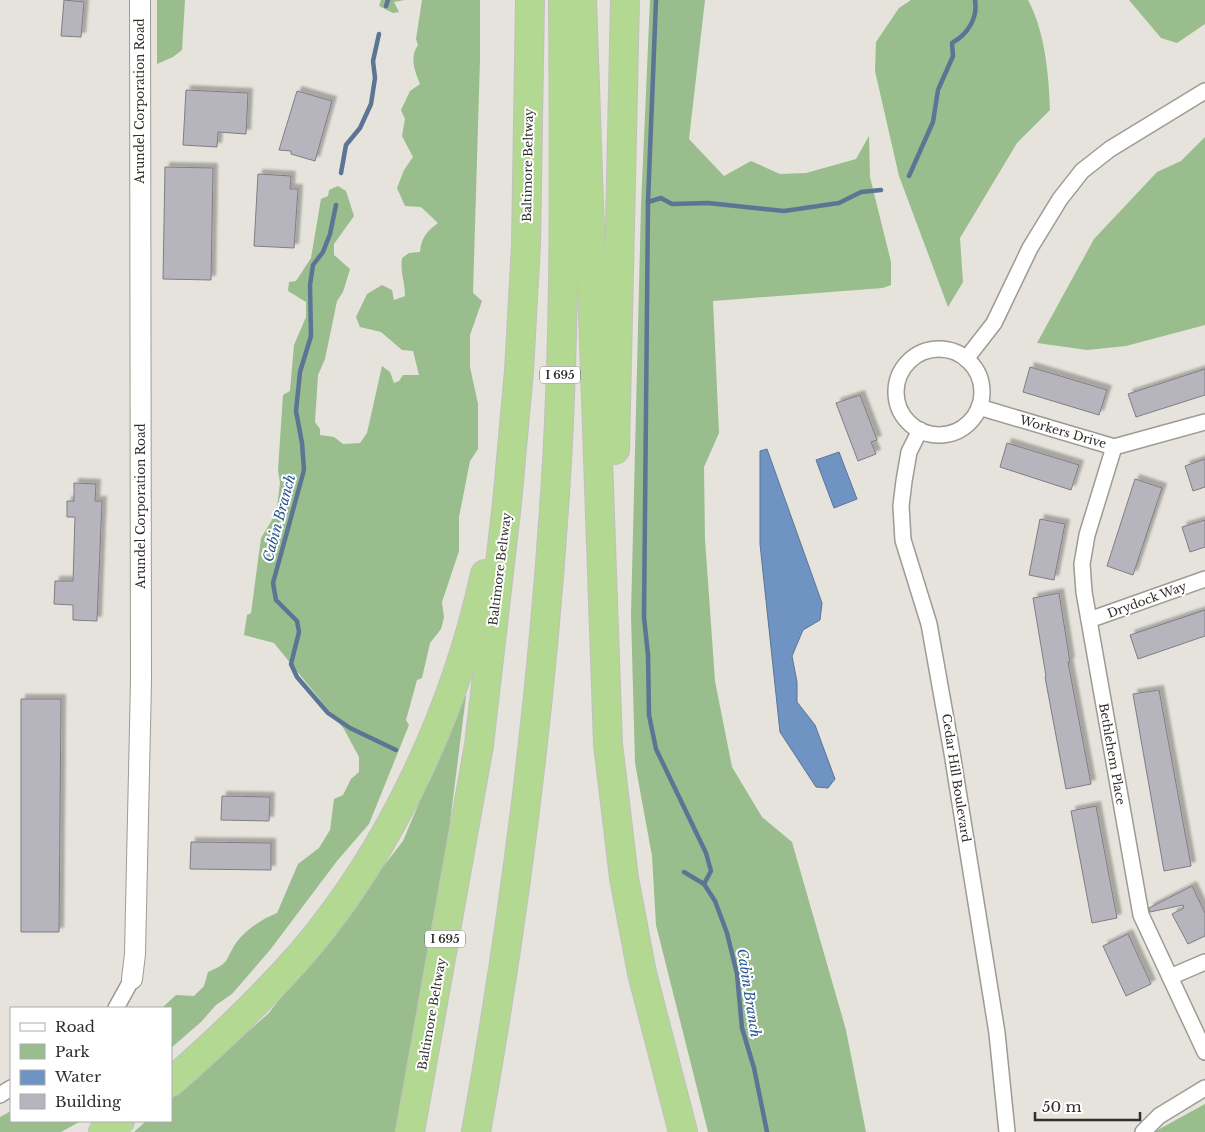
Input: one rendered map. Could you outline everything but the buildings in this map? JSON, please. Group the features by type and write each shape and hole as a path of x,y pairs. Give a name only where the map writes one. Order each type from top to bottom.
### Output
{"highway":[{"name":"Baltimore Beltway","path":"410,1132 478,745 508,503 520,371 529,140 530,0"},
{"name":"I 695","path":"476,1132 507,948 528,797 543,652 554,507 563,248 563,0"},
{"path":"582,0 608,744 624,878 642,973 683,1132"},
{"path":"608,744 625,0"},
{"path":"172,1081 215,1044 261,999 304,951 342,900 376,848 408,789 435,733 452,690 478,603 490,549 520,371"},
{"path":"103,1132 118,1122"}],"street":[{"name":"Arundel Corporation Road","path":"117,1007 132,980 135,954 141,681 140,0"},
{"path":"966,359 994,322 1030,248 1060,199 1082,171 1110,149 1205,91"},
{"path":"936,349 950,350 966,359 979,376 982,389 979,407 967,425 955,432 942,435 929,434 920,430 906,420 899,408 896,395 903,369 918,356 936,349"},
{"name":"Workers Drive","path":"979,407 1114,446 1205,422"},
{"name":"Cedar Hill Boulevard","path":"920,430 909,452 904,481 901,506 902,540 929,624 952,753 997,1033 1007,1132"},
{"name":"Bethlehem Place","path":"1114,446 1087,536 1082,564 1089,620 1141,915 1205,1052"},
{"name":"Drydock Way","path":"1089,620 1205,579"},
{"path":"1170,977 1205,962"},
{"path":"1143,1132 1159,1116 1205,1088"}],"green space":[{"path":"157,0 185,0 182,50 173,57 157,64"},
{"path":"381,0 405,0 394,2 399,12 393,13 379,6"},
{"path":"422,0 480,0 473,293 482,301 470,335 470,367 478,404 478,449 470,461 459,517 459,551 442,602 444,617 441,629 430,643 422,678 417,680 406,720 409,725 369,824 337,861 270,950 232,994 216,1005 201,1022 172,1047 172,1007 163,1007 176,995 194,996 204,986 208,972 225,962 242,935 259,922 277,913 298,864 319,848 330,830 334,799 343,795 351,779 359,772 359,757 344,729 274,643 244,635 247,615 251,613 261,538 272,520 277,507 280,483 278,470 283,395 290,391 294,345 306,317 306,302 288,291 289,282 296,281 311,258 321,199 328,196 329,190 338,186 346,191 354,216 334,244 334,255 350,269 343,292 337,301 325,359 318,375 315,422 320,429 320,435 334,437 343,444 360,443 367,433 382,366 390,372 394,383 399,381 403,375 419,375 413,351 402,350 381,332 360,327 356,317 367,294 382,285 392,290 394,300 405,296 402,258 409,253 420,252 425,235 438,223 421,207 405,206 397,188 404,170 413,157 402,136 405,119 401,110 410,91 420,84 413,60 418,45 416,39"},
{"path":"650,0 705,0 689,139 724,176 751,161 780,174 806,173 856,159 869,136 870,177 891,262 891,285 883,288 713,301 719,433 704,467 705,539 715,681 732,767 762,817 792,842 846,1030 866,1132 708,1132 656,925 652,856 635,763 631,615 641,206"},
{"path":"911,0 1028,0 1034,12 1042,39 1049,83 1050,110 1017,143 960,238 963,282 948,307 899,176 875,71 876,42 899,8"},
{"path":"1129,0 1205,0 1205,24 1177,43 1161,38"},
{"path":"1205,137 1205,325 1126,346 1087,350 1037,343 1094,239 1157,172 1181,161"},
{"path":"464,696 466,696 449,830 395,1132 134,1132 145,1122 172,1122 172,1098 268,1014 403,841"},
{"path":"1205,1104 1205,1132 1154,1132"},
{"path":"10,1112 10,1122 79,1122 61,1132 0,1132 0,1117"}],"water":[{"path":"767,449 822,603 820,620 803,630 792,656 797,682 797,702 815,725 835,779 828,788 816,787 780,732 760,544 760,451"},
{"path":"839,452 857,499 834,508 816,460"}],"waterway":[{"name":"Cabin Branch","path":"386,6 388,0"},
{"path":"656,0 648,202 644,617 648,655 649,715 656,749 706,853 711,871 704,884"},
{"path":"909,176 933,122 938,90 953,56 952,43 963,35 971,25 976,7 975,0"},
{"name":"Cabin Branch","path":"341,173 346,145 360,128 371,104 375,78 373,61 379,34"},
{"path":"648,202 661,198 672,204 708,203 784,211 839,203 861,192 881,190"},
{"name":"Cabin Branch","path":"336,205 330,234 323,252 313,265 310,285 311,336 300,372 296,411 302,443 304,470 273,583 276,600 297,621 299,632 291,664 297,677 328,713 350,728 396,750"},
{"name":"Cabin Branch","path":"684,872 704,884 715,901 727,933 737,974 742,1028 754,1068 767,1132"}]}
